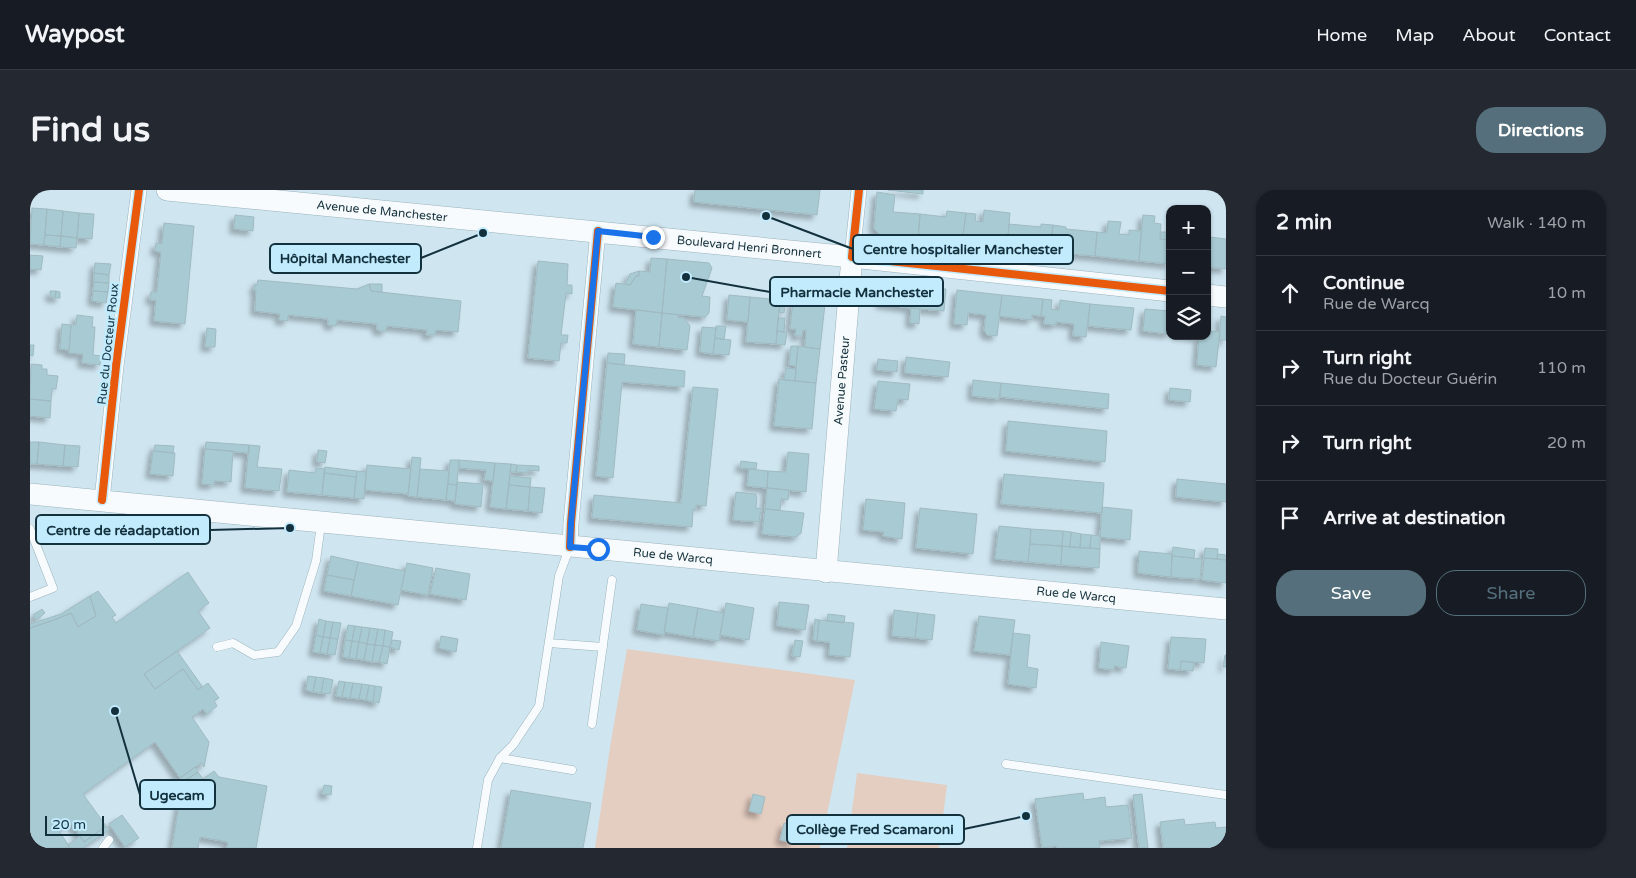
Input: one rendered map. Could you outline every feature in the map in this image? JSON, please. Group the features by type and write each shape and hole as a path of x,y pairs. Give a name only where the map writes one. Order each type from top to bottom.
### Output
{"main road":[{"name":"Avenue de Manchester","path":"167,190 598,231"},
{"name":"Boulevard Henri Bronnert","path":"598,231 1166,291"},
{"name":"Avenue Pasteur","path":"826,572 852,257"},
{"path":"1211,295 1226,297"},
{"name":"Rue de Warcq","path":"30,494 1226,610"}],"street":[{"name":"Rue du Docteur Roux","path":"102,500 116,366 139,190"},
{"name":"Avenue Pasteur","path":"852,257 859,190"},
{"path":"570,547 598,231"}],"lane":[{"path":"217,647 233,643 254,655 278,652 296,626 316,561 321,522"},
{"path":"30,529 34,549 53,588 30,597"},
{"path":"477,848 488,780 500,758 513,746 540,706 560,576 570,547"},
{"path":"592,724 612,580"},
{"path":"549,643 602,647"},
{"path":"500,758 572,770"},
{"path":"1006,764 1226,796"},
{"path":"103,848 109,840"}],"shaded area":[{"path":"627,649 855,680 820,848 595,848"},
{"path":"857,773 947,785 939,848 847,848"}],"building":[{"path":"695,190 820,190 817,215 694,202"},
{"path":"888,190 923,190 923,194"},
{"path":"877,192 895,195 893,212 920,214 918,239 880,235 874,228"},
{"path":"32,208 47,209 44,245 30,244"},
{"path":"47,209 63,211 61,236 45,235"},
{"path":"984,210 1010,213 1007,247 962,243 966,213 976,214 975,221 983,222"},
{"path":"63,211 79,213 77,238 61,236"},
{"path":"947,211 966,213 962,243 918,239 920,214 946,217"},
{"path":"79,213 94,214 92,239 77,238"},
{"path":"235,215 254,217 253,231 234,229"},
{"path":"1143,215 1155,216 1154,223 1161,224 1160,239 1166,240 1166,264 1139,261"},
{"path":"1108,221 1121,222 1119,234 1129,235 1129,230 1141,231 1139,261 1095,256 1097,232 1107,233"},
{"path":"164,223 194,226 185,324 154,321 156,300 150,300 151,292 157,292 161,252 155,251 156,243 162,244"},
{"path":"1009,224 1041,227 1041,224 1053,225 1050,252 1007,247"},
{"path":"1053,225 1066,227 1066,229 1097,232 1095,256 1050,252"},
{"path":"1161,232 1166,232 1166,240 1160,239"},
{"path":"45,235 61,236 60,247 44,245"},
{"path":"61,236 77,238 76,248 60,247"},
{"path":"1211,237 1226,239 1226,269 1211,267"},
{"path":"30,255 43,256 41,270 30,269"},
{"path":"651,258 667,259 662,313 613,307 616,283 630,285 636,276 639,276 639,271 650,272"},
{"path":"667,259 709,263 712,268 702,296 710,297 709,313 705,317 662,313"},
{"path":"538,261 568,264 567,285 572,285 572,294 566,293 561,335 568,335 567,343 561,343 559,361 528,358"},
{"path":"95,263 111,264 109,275 94,273"},
{"path":"639,271 639,276 636,276 630,285 625,284 630,274"},
{"path":"94,273 109,275 109,283 94,282"},
{"path":"258,280 357,289 369,284 371,291 461,301 458,332 436,330 435,335 426,335 427,330 387,326 386,331 381,331 377,330 377,324 337,320 336,326 328,325 328,319 288,315 288,321 279,320 280,314 255,311 256,290 254,290"},
{"path":"94,282 109,283 108,292 93,291"},
{"path":"882,283 914,286 911,308 880,304"},
{"path":"369,284 382,284 382,292 371,291"},
{"path":"914,286 946,289 944,311 911,308"},
{"path":"957,290 1002,295 997,336 987,335 984,330 986,315 968,313 967,325 954,324"},
{"path":"50,291 56,291 55,298 50,297"},
{"path":"56,291 60,292 60,298 55,298"},
{"path":"93,291 108,292 106,303 92,301"},
{"path":"729,295 750,297 748,322 727,320"},
{"path":"1002,295 1043,299 1041,316 1032,315 1032,320 999,316"},
{"path":"750,297 780,300 776,344 746,342"},
{"path":"1043,299 1052,300 1051,309 1059,310 1060,300 1090,304 1086,337 1073,336 1074,324 1056,322 1056,325 1044,324 1045,316 1041,316"},
{"path":"793,301 825,304 820,349 805,347 806,330 803,330 802,336 795,336 796,329 790,329"},
{"path":"1090,304 1134,308 1131,330 1088,326"},
{"path":"780,305 785,305 784,313 779,312"},
{"path":"911,308 920,309 919,324 910,323"},
{"path":"1145,309 1166,311 1166,334 1143,331"},
{"path":"636,310 662,313 659,347 633,344"},
{"path":"662,313 679,315 678,318 684,318 690,326 687,350 659,347"},
{"path":"77,315 93,317 92,327 95,327 93,355 101,356 100,365 82,363 83,354 69,353 71,325 76,325"},
{"path":"1221,316 1226,317 1226,340 1219,340"},
{"path":"778,318 785,318 784,332 777,331"},
{"path":"62,324 71,325 69,350 60,349"},
{"path":"716,326 726,326 724,340 715,338"},
{"path":"702,327 716,328 713,354 700,352"},
{"path":"207,328 216,329 215,347 205,347"},
{"path":"777,331 787,332 785,345 776,344"},
{"path":"1211,331 1220,332 1216,367 1197,365 1199,340 1211,340"},
{"path":"715,338 731,340 729,355 713,354"},
{"path":"30,345 34,345 33,356 30,355"},
{"path":"791,346 798,346 796,366 789,365"},
{"path":"798,346 820,349 816,383 795,381"},
{"path":"608,353 625,354 624,365 607,363"},
{"path":"906,357 950,362 948,377 905,373"},
{"path":"878,359 898,361 897,372 877,370"},
{"path":"607,363 685,371 684,387 622,382 613,478 596,476"},
{"path":"31,364 42,365 42,369 47,369 47,375 58,376 56,389 52,389 51,401 30,399"},
{"path":"786,368 796,369 795,381 784,380"},
{"path":"779,379 816,383 812,429 774,426"},
{"path":"973,380 1001,383 999,399 972,396"},
{"path":"878,381 910,384 908,400 898,399 896,411 874,409"},
{"path":"1001,383 1109,394 1108,409 1000,397"},
{"path":"693,387 718,389 706,506 696,505 696,510 693,509 692,527 592,518 594,495 681,503"},
{"path":"1170,388 1191,390 1190,402 1169,400"},
{"path":"30,399 51,401 50,418 30,416"},
{"path":"1008,421 1107,431 1105,462 1006,451"},
{"path":"30,442 39,442 37,464 30,464"},
{"path":"39,442 65,445 63,466 37,464"},
{"path":"206,442 249,445 249,453 205,449"},
{"path":"65,445 80,446 78,467 63,466"},
{"path":"155,445 174,446 173,453 154,451"},
{"path":"249,445 260,446 257,467 282,469 279,491 245,488"},
{"path":"205,449 233,451 231,482 214,481 214,485 202,484"},
{"path":"318,450 327,451 325,463 317,462"},
{"path":"153,451 175,453 173,476 150,474"},
{"path":"788,452 809,454 806,492 767,488 768,471 786,472"},
{"path":"412,457 421,458 417,497 408,496"},
{"path":"450,460 459,460 457,485 448,484"},
{"path":"459,460 495,463 493,481 484,480 486,470 459,468"},
{"path":"741,461 757,463 756,469 740,468"},
{"path":"495,463 511,464 506,509 490,507"},
{"path":"511,464 517,465 516,472 510,472"},
{"path":"367,465 411,469 408,494 365,490"},
{"path":"517,465 539,466 539,471 528,470 528,473 516,472"},
{"path":"325,467 357,471 356,477 324,473"},
{"path":"316,468 325,469 322,495 287,492 289,470 315,473"},
{"path":"420,469 449,471 446,500 417,497"},
{"path":"749,469 768,471 767,488 747,486"},
{"path":"357,471 366,472 364,499 354,498"},
{"path":"324,473 356,477 354,498 322,495"},
{"path":"1004,474 1104,483 1102,513 1001,504"},
{"path":"510,476 531,478 530,487 509,485"},
{"path":"1177,479 1226,484 1226,502 1176,497"},
{"path":"457,482 483,484 481,507 455,504"},
{"path":"448,484 457,485 455,501 446,500"},
{"path":"509,485 530,487 528,511 506,509"},
{"path":"530,487 545,488 542,513 528,511"},
{"path":"767,488 789,490 788,500 781,499 780,510 765,509"},
{"path":"736,492 756,494 756,508 761,509 759,522 733,520"},
{"path":"866,499 905,503 902,539 883,536 884,532 863,530"},
{"path":"1102,507 1132,510 1130,540 1100,537"},
{"path":"920,508 977,514 973,554 916,548"},
{"path":"765,509 804,513 801,533 796,537 762,534"},
{"path":"999,526 1031,529 1028,562 995,559"},
{"path":"1031,529 1063,531 1062,546 1030,544"},
{"path":"1063,531 1071,532 1070,547 1062,546"},
{"path":"1071,532 1081,534 1080,548 1070,547"},
{"path":"1081,534 1091,535 1090,548 1080,548"},
{"path":"1091,535 1100,536 1100,549 1090,548"},
{"path":"1030,544 1062,546 1061,565 1028,562"},
{"path":"1062,546 1100,549 1099,568 1061,565"},
{"path":"1173,547 1195,550 1194,558 1172,556"},
{"path":"1205,548 1218,549 1217,559 1204,558"},
{"path":"1139,551 1172,554 1171,577 1138,573"},
{"path":"1218,554 1226,555 1226,560 1217,559"},
{"path":"331,556 358,562 354,580 327,575"},
{"path":"1172,556 1202,559 1200,579 1171,577"},
{"path":"1204,558 1226,560 1226,583 1202,580"},
{"path":"358,562 405,571 398,605 351,596"},
{"path":"407,563 433,568 428,595 401,590"},
{"path":"436,568 470,574 466,600 430,594"},
{"path":"188,572 209,603 198,611 210,628 144,674 155,689 183,669 198,690 208,683 219,698 214,701 217,706 207,714 203,709 192,717 209,742 204,767 201,763 180,778 155,742 83,794 106,826 84,842 71,823 59,831 69,846 66,848 30,848 30,628 71,613 78,627 96,616 90,596 98,591 116,615 112,617 116,623"},
{"path":"327,575 354,580 351,596 324,591"},
{"path":"90,596 96,616 78,627 71,613 30,628 30,624 61,614"},
{"path":"779,602 809,605 805,630 777,626"},
{"path":"669,603 698,608 693,637 664,632"},
{"path":"726,603 754,608 749,640 720,635"},
{"path":"641,604 668,608 664,635 637,630"},
{"path":"698,608 724,613 719,641 693,637"},
{"path":"42,609 45,613 36,620 33,615"},
{"path":"894,610 918,613 915,638 892,636"},
{"path":"918,613 935,615 932,640 915,638"},
{"path":"828,614 845,616 844,623 827,621"},
{"path":"979,616 1015,620 1010,655 974,651"},
{"path":"319,619 326,621 323,637 316,635"},
{"path":"815,619 819,620 817,641 813,640"},
{"path":"819,620 854,623 850,657 829,655 830,642 817,641"},
{"path":"326,621 333,622 330,638 323,637"},
{"path":"333,622 341,623 338,639 330,638"},
{"path":"348,625 355,626 352,641 345,640"},
{"path":"355,626 362,627 359,642 352,641"},
{"path":"362,627 370,628 367,644 359,642"},
{"path":"370,628 378,629 375,645 367,644"},
{"path":"378,629 385,630 383,646 375,645"},
{"path":"385,630 393,632 390,647 383,646"},
{"path":"1013,633 1030,635 1027,667 1038,669 1036,688 1008,684"},
{"path":"316,635 323,637 320,653 313,652"},
{"path":"441,636 458,639 456,652 439,648"},
{"path":"323,637 330,638 327,654 320,653"},
{"path":"1171,637 1206,639 1204,663 1181,661 1180,670 1168,669"},
{"path":"330,638 338,639 335,655 327,654"},
{"path":"345,640 352,641 349,658 343,657"},
{"path":"392,640 401,641 399,650 390,647"},
{"path":"795,640 803,641 800,657 792,656"},
{"path":"352,641 359,642 356,659 349,658"},
{"path":"359,642 367,644 364,660 356,659"},
{"path":"1101,642 1129,646 1126,668 1114,666 1114,670 1099,668"},
{"path":"367,644 375,645 372,662 364,660"},
{"path":"375,645 383,646 379,662 372,662"},
{"path":"383,646 390,647 387,664 379,662"},
{"path":"177,651 202,686 198,690 183,669 155,689 144,674"},
{"path":"1225,655 1226,667 1223,667"},
{"path":"1181,661 1194,663 1193,671 1180,670"},
{"path":"308,676 316,677 313,692 306,690"},
{"path":"316,677 324,678 321,693 313,692"},
{"path":"324,678 333,680 330,694 321,693"},
{"path":"339,681 345,682 342,697 336,696"},
{"path":"345,682 353,683 350,698 342,697"},
{"path":"353,683 362,684 359,699 350,698"},
{"path":"362,684 369,685 366,700 359,699"},
{"path":"369,685 375,686 373,702 366,700"},
{"path":"375,686 382,687 379,703 373,702"},
{"path":"195,767 198,772 183,782 180,778"},
{"path":"214,771 219,777 267,786 256,848 227,848 228,842 200,837 198,848 172,848 183,782 198,772 203,779"},
{"path":"324,785 332,786 331,795 322,794"},
{"path":"511,790 591,803 583,848 501,848"},
{"path":"1083,793 1084,800 1105,797 1106,807 1128,805 1132,838 1099,841 1100,848 1057,848 1057,846 1042,848 1035,799"},
{"path":"753,794 765,797 761,814 749,811"},
{"path":"1142,794 1148,848 1139,848 1133,795"},
{"path":"122,815 139,838 125,847 109,824"},
{"path":"1184,819 1185,825 1215,822 1216,828 1226,827 1226,848 1163,848 1160,822"},
{"path":"784,823 796,826 792,843 780,840"},
{"path":"106,826 109,830 83,848 70,848 68,845 80,836 84,842"}],"cycle path":[{"path":"102,500 116,366 139,190"},
{"path":"859,190 852,257 1166,291"},
{"path":"570,547 598,231"}],"place":[{"name":"Centre hospitalier Manchester","path":"766,216"},
{"name":"Hôpital Manchester","path":"483,233"},
{"name":"Pharmacie Manchester","path":"686,277"},
{"name":"Centre de réadaptation","path":"290,528"},
{"name":"Ugecam","path":"115,711"},
{"name":"Collège Fred Scamaroni","path":"1026,816"}],"route":[{"path":"598,549 570,547 598,231 653,237"}]}
